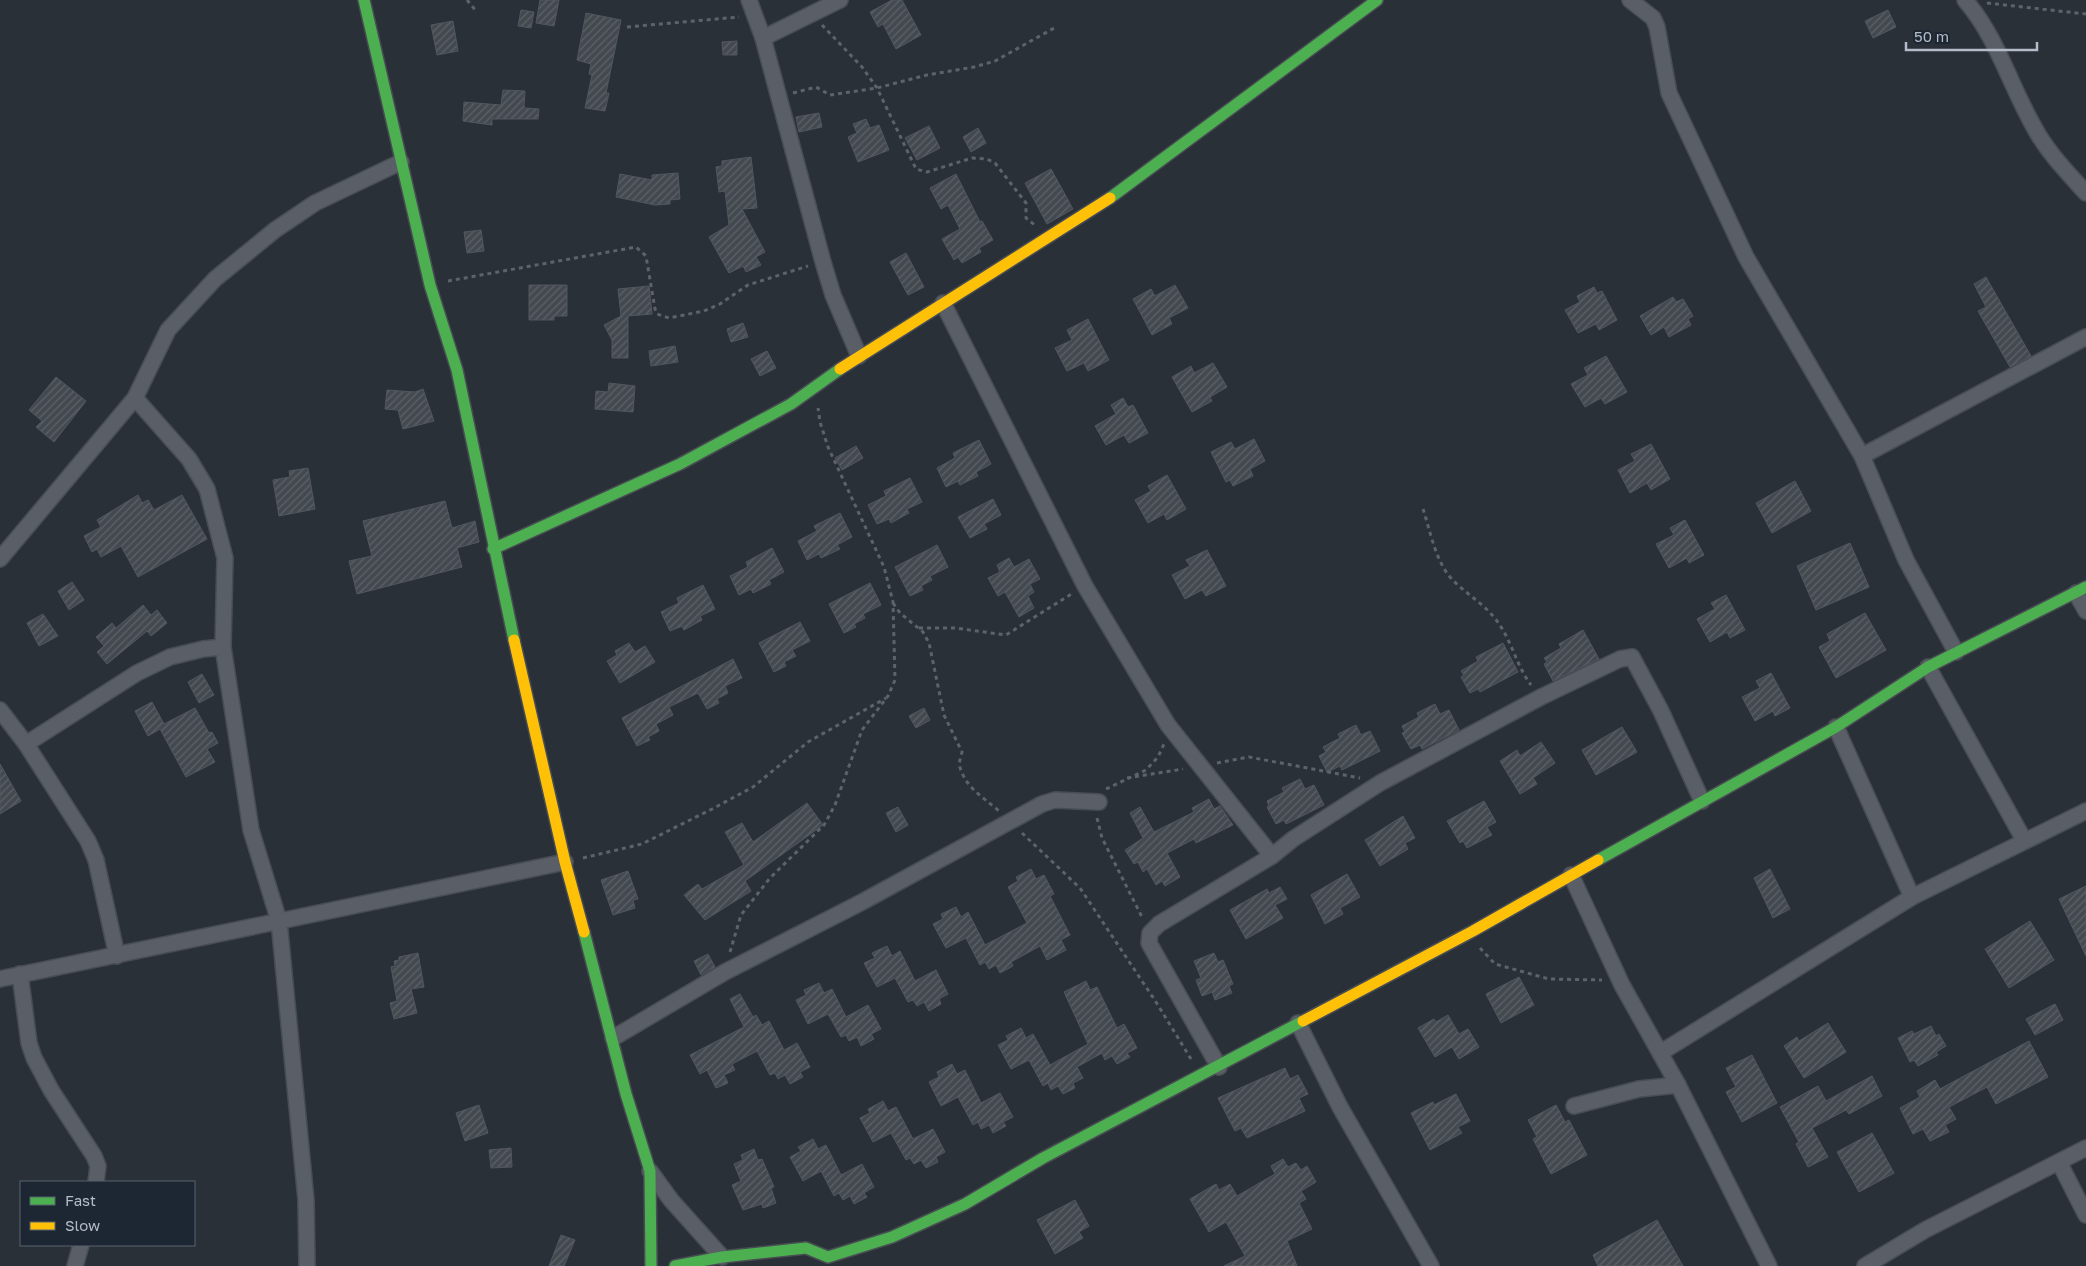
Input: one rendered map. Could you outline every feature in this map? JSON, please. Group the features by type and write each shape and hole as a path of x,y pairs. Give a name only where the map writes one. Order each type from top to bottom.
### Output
{"street":[{"path":"364,0 430,285 458,370 493,549 565,862 613,1038 626,1094 650,1171 651,1266"},
{"path":"749,0 763,38 822,262 832,294 859,356"},
{"path":"763,38 840,0"},
{"path":"493,549 680,464 791,404 859,356 943,302 1095,210 1377,0"},
{"path":"1630,0 1653,18 1658,27 1669,93 1738,240 1862,456 1906,560 1956,652"},
{"path":"1965,0 1987,30 2034,128 2057,160 2086,193"},
{"path":"0,560 135,398 168,330 215,279 275,230 315,203 400,162"},
{"path":"943,302 1084,586 1168,725 1272,856"},
{"path":"1862,456 2086,336"},
{"path":"135,398 189,459 208,489 225,558 223,647 252,830 279,921 306,1200 307,1266"},
{"path":"675,1266 722,1257 806,1248 830,1262 932,1220 965,1204 1043,1158 1219,1067 1472,931 1836,727 1928,667 1956,652 2081,590 2086,611"},
{"path":"26,744 137,673 170,656 223,647"},
{"path":"1219,1067 1149,943 1150,933 1159,924 1272,856 1293,839 1380,783 1541,697 1620,659 1632,657 1661,711 1702,801"},
{"path":"1928,667 2024,840"},
{"path":"0,710 26,744 88,841 96,860 117,956"},
{"path":"1836,727 1912,897"},
{"path":"613,1038 725,972 1055,800 1099,802"},
{"path":"1660,1053 1912,897 2086,811"},
{"path":"0,979 565,862"},
{"path":"1570,875 1622,986 1678,1085 1769,1266"},
{"path":"20,974 29,1043 51,1090 94,1156 98,1166 96,1181"},
{"path":"1298,1023 1340,1107 1431,1266"},
{"path":"1574,1106 1639,1089 1678,1085"},
{"path":"1865,1266 1925,1230 2086,1148"},
{"path":"2059,1162 2086,1215"},
{"path":"650,1171 671,1200 722,1257"},
{"path":"75,1266 81,1246"}],"path":[{"path":"467,0 477,12"},
{"path":"1986,2 2086,14"},
{"path":"812,15 856,61 877,88 916,169 926,172 972,158 987,159 995,163 1026,203 1027,220 1055,235"},
{"path":"627,27 755,16"},
{"path":"778,97 816,87 830,95 877,88 995,61 1056,26"},
{"path":"430,285 636,248 646,256 657,314 669,318 704,311 720,304 757,281 822,262"},
{"path":"725,972 741,915 770,878 824,825 834,805 862,730 888,696 896,672 892,602 881,558 828,447 820,422 818,407"},
{"path":"1423,509 1444,568 1450,577 1488,610 1497,621 1507,636 1524,676 1541,697"},
{"path":"918,628 955,628 1006,634 1084,586"},
{"path":"892,602 900,613 918,628 929,643 944,715 962,752 959,768 972,790 998,810 1057,864 1080,888 1156,1002 1201,1076"},
{"path":"565,862 642,844 696,817 754,787 808,742 888,696"},
{"path":"1150,933 1102,838 1096,814 1100,796 1109,786 1146,770 1158,757 1165,741 1168,725"},
{"path":"1128,778 1249,757 1380,783"},
{"path":"1472,931 1481,948 1495,964 1549,979 1591,978 1622,986"}],"building":[{"path":"540,0 559,0 554,26 536,23"},
{"path":"892,0 902,0 921,35 896,49 883,24 878,27 870,12"},
{"path":"521,10 534,12 531,28 518,26"},
{"path":"1888,10 1896,27 1873,38 1865,21"},
{"path":"586,13 621,20 606,93 609,93 605,111 585,108 592,75 589,74 591,64 577,60"},
{"path":"453,21 458,51 437,55 431,25"},
{"path":"737,41 737,55 723,55 722,42"},
{"path":"503,90 525,91 524,108 539,109 538,119 492,119 492,125 463,121 464,102 501,105"},
{"path":"819,113 822,127 799,132 796,117"},
{"path":"866,119 870,128 879,125 889,150 858,162 848,137 857,133 853,124"},
{"path":"929,126 940,148 917,160 905,138"},
{"path":"978,128 986,143 971,152 963,137"},
{"path":"751,157 757,208 742,209 765,252 756,257 761,265 746,272 743,266 729,273 709,237 729,225 725,191 719,192 716,167 722,166 722,161"},
{"path":"1051,169 1073,209 1047,224 1025,183"},
{"path":"678,173 680,199 670,200 670,204 655,205 616,197 620,174 652,180 652,175"},
{"path":"956,174 980,222 982,221 993,240 979,248 981,252 962,263 958,257 954,260 942,239 960,229 948,205 941,209 930,188"},
{"path":"481,230 484,251 467,253 464,232"},
{"path":"906,253 924,287 908,295 890,262"},
{"path":"1986,277 2031,356 2010,367 1978,311 1986,307 1974,284"},
{"path":"529,285 567,285 567,316 554,316 554,320 529,320"},
{"path":"1175,285 1188,308 1169,318 1172,324 1152,335 1133,299 1151,289 1155,296"},
{"path":"649,286 652,314 628,316 628,358 612,358 612,340 604,325 621,316 618,289"},
{"path":"1594,287 1597,293 1602,291 1617,320 1599,330 1596,324 1578,333 1565,310 1580,302 1577,296"},
{"path":"1673,297 1676,302 1683,299 1693,316 1688,319 1691,325 1669,337 1664,327 1651,335 1640,316"},
{"path":"1088,319 1109,360 1088,371 1084,363 1067,371 1055,348 1072,340 1067,330"},
{"path":"743,323 748,337 731,342 727,329"},
{"path":"675,346 678,362 651,366 649,351"},
{"path":"767,351 776,368 760,376 751,359"},
{"path":"1606,356 1627,392 1605,404 1601,398 1585,407 1571,384 1588,375 1584,368"},
{"path":"1213,363 1227,387 1210,397 1212,401 1192,412 1172,377 1191,366 1194,373"},
{"path":"56,377 86,401 54,442 36,427 42,421 29,410"},
{"path":"609,383 635,386 633,412 595,409 596,391 608,392"},
{"path":"423,389 434,421 403,429 398,410 385,409 387,390 415,392"},
{"path":"1123,398 1128,407 1133,405 1148,433 1129,443 1124,435 1106,445 1095,426 1116,414 1111,405"},
{"path":"1254,439 1265,461 1250,469 1253,476 1233,486 1230,480 1226,482 1211,452 1231,442 1235,449"},
{"path":"979,440 991,464 976,472 978,476 960,485 958,481 946,487 937,468 955,458 953,453"},
{"path":"1651,444 1670,479 1651,490 1647,483 1630,493 1618,470 1635,461 1631,454"},
{"path":"856,446 863,458 842,470 835,458"},
{"path":"308,468 315,509 279,516 273,480 290,477 289,471"},
{"path":"1167,475 1186,509 1167,520 1164,514 1148,523 1135,500 1151,491 1148,486"},
{"path":"910,478 922,502 907,509 909,513 891,523 889,519 877,524 868,505 886,496 884,491"},
{"path":"1795,481 1811,511 1772,533 1756,503"},
{"path":"138,495 142,503 148,500 154,510 182,495 207,539 138,577 121,546 101,557 97,549 92,552 84,536 101,527 97,520"},
{"path":"993,499 1001,515 984,524 987,529 970,538 958,517"},
{"path":"445,501 452,528 475,521 479,542 457,548 462,567 357,594 349,561 372,556 363,521"},
{"path":"840,513 852,537 837,545 840,549 821,558 819,554 807,560 798,541 817,531 814,526"},
{"path":"1685,520 1704,555 1689,563 1687,558 1669,568 1656,544 1674,535 1670,528"},
{"path":"1850,543 1869,587 1816,610 1797,566"},
{"path":"937,545 948,567 930,576 932,580 921,586 923,590 910,596 895,567"},
{"path":"772,548 784,572 769,580 771,584 753,593 751,589 739,595 730,576 748,567 746,562"},
{"path":"1207,550 1226,586 1206,596 1202,590 1185,599 1172,575 1190,566 1186,560"},
{"path":"1009,558 1014,567 1029,559 1040,579 1030,584 1034,592 1028,596 1034,608 1019,617 1005,592 998,596 988,578 1000,572 997,565"},
{"path":"72,582 84,600 69,610 58,591"},
{"path":"870,583 881,605 863,614 865,618 854,624 856,627 844,633 829,604"},
{"path":"703,585 715,609 700,616 702,620 684,630 682,626 670,631 661,612 679,603 677,598"},
{"path":"1726,595 1745,630 1730,638 1727,632 1710,642 1697,619 1715,609 1711,603"},
{"path":"143,605 151,615 157,610 167,623 151,636 147,631 107,664 97,652 104,646 96,637 112,623 116,628"},
{"path":"1865,613 1886,650 1836,678 1819,647 1830,641 1827,634"},
{"path":"43,614 58,636 39,646 27,623"},
{"path":"800,622 810,641 792,650 796,656 784,662 786,666 774,672 759,643"},
{"path":"1583,630 1599,659 1553,681 1544,664 1547,662 1544,658 1561,648 1559,644"},
{"path":"629,643 635,652 645,646 655,662 620,683 607,661 617,655 615,651"},
{"path":"1503,643 1518,672 1480,692 1478,689 1470,693 1461,677 1464,675 1461,671 1478,661 1476,657"},
{"path":"733,659 742,678 725,686 728,693 717,699 719,703 707,709 698,693 669,707 673,715 656,724 659,731 648,737 650,740 637,746 622,718"},
{"path":"1771,673 1790,708 1775,716 1773,711 1755,721 1742,697 1760,688 1756,681"},
{"path":"202,674 214,695 199,703 188,682"},
{"path":"152,702 164,724 195,708 209,733 212,732 218,743 207,749 215,762 186,777 160,729 148,736 135,711"},
{"path":"1435,704 1440,714 1449,710 1459,730 1422,749 1420,745 1411,749 1402,733 1405,732 1402,726 1419,717 1417,713"},
{"path":"924,708 930,720 916,728 909,716"},
{"path":"1356,725 1361,735 1370,731 1380,751 1342,770 1340,766 1327,772 1319,756 1326,752 1323,747 1340,738 1338,734"},
{"path":"1622,727 1637,752 1596,775 1582,750"},
{"path":"1541,742 1555,763 1533,778 1537,784 1520,794 1500,761 1517,750 1520,756"},
{"path":"0,764 21,801 0,814"},
{"path":"1300,779 1305,789 1314,785 1324,805 1286,824 1284,820 1276,824 1267,807 1269,806 1267,801 1284,792 1282,788"},
{"path":"1209,799 1214,809 1220,806 1233,825 1196,843 1194,839 1167,853 1180,877 1165,886 1162,881 1156,885 1147,869 1143,872 1138,862 1134,864 1125,850 1143,838 1130,813 1140,807 1154,832 1194,812 1192,808"},
{"path":"1484,801 1496,822 1487,827 1492,835 1467,848 1463,841 1460,843 1447,821"},
{"path":"807,803 823,825 745,881 751,891 705,920 684,895 698,884 702,889 744,865 725,832 742,823 753,842"},
{"path":"898,807 908,825 896,832 886,813"},
{"path":"1403,816 1415,838 1405,843 1408,849 1380,866 1365,840"},
{"path":"1031,869 1036,879 1044,875 1054,894 1050,896 1070,935 1061,940 1066,950 1047,960 1040,946 1011,962 1013,966 1000,973 996,965 989,969 985,962 980,965 966,938 946,948 933,924 943,919 941,914 956,907 961,917 968,912 985,945 1027,923 1008,887 1018,881 1016,877"},
{"path":"1770,869 1790,909 1773,918 1754,878"},
{"path":"628,871 638,899 633,900 635,908 613,915 601,880"},
{"path":"1347,874 1360,897 1340,908 1343,914 1325,924 1311,895"},
{"path":"2086,886 2086,956 2059,899"},
{"path":"1280,887 1287,899 1275,905 1283,918 1246,939 1230,910 1267,889 1269,893"},
{"path":"2030,921 2054,960 2009,988 1985,949"},
{"path":"887,946 892,956 900,951 915,981 936,970 948,994 939,999 941,1004 929,1011 924,1002 917,1006 913,1000 908,1002 895,978 877,987 864,963 875,958 872,953"},
{"path":"418,953 424,987 411,989 417,1013 394,1019 390,1003 397,1001 391,967 395,966 394,961 399,960 399,957"},
{"path":"1214,953 1218,962 1223,960 1233,984 1229,986 1232,993 1215,1000 1212,992 1202,996 1196,980 1201,978 1194,961"},
{"path":"708,954 715,967 701,975 694,961"},
{"path":"1519,977 1534,1005 1501,1023 1486,994"},
{"path":"1086,981 1090,990 1097,987 1117,1028 1124,1024 1137,1048 1127,1053 1130,1057 1117,1064 1112,1056 1105,1060 1102,1053 1077,1067 1083,1078 1073,1083 1075,1088 1063,1094 1058,1086 1051,1090 1048,1083 1043,1086 1029,1060 1011,1069 998,1045 1008,1040 1006,1036 1021,1028 1026,1038 1033,1034 1050,1065 1088,1044 1064,992"},
{"path":"819,983 824,993 832,989 846,1017 868,1005 881,1029 871,1034 874,1039 861,1046 857,1037 849,1041 846,1035 841,1037 828,1014 808,1024 796,1000 806,995 804,990"},
{"path":"740,994 753,1017 756,1015 762,1025 769,1021 784,1050 797,1043 810,1067 800,1072 803,1077 790,1084 785,1075 778,1079 775,1073 770,1075 757,1051 732,1064 735,1070 724,1075 728,1083 716,1088 707,1070 700,1074 690,1055 744,1027 730,999"},
{"path":"2055,1004 2063,1020 2035,1035 2026,1019"},
{"path":"1448,1015 1459,1034 1468,1029 1479,1047 1459,1059 1452,1047 1435,1057 1418,1028 1434,1019 1436,1022"},
{"path":"1828,1023 1846,1052 1804,1078 1784,1046 1797,1037 1799,1041"},
{"path":"1931,1026 1936,1036 1939,1034 1946,1046 1936,1052 1938,1055 1918,1066 1914,1060 1910,1062 1898,1038 1912,1031 1914,1034"},
{"path":"2029,1041 2048,1077 1996,1104 1987,1087 1949,1107 1956,1119 1945,1125 1949,1132 1930,1141 1923,1129 1913,1134 1900,1108 1920,1097 1917,1091 1935,1080 1940,1089"},
{"path":"1752,1055 1777,1103 1742,1122 1726,1092 1736,1087 1726,1068"},
{"path":"952,1064 957,1074 965,1070 981,1103 1000,1093 1013,1117 1003,1122 1006,1126 993,1133 989,1125 981,1129 978,1122 973,1125 958,1097 941,1106 929,1082 939,1077 937,1072"},
{"path":"1285,1068 1290,1079 1298,1075 1308,1094 1299,1098 1305,1111 1247,1138 1241,1128 1235,1131 1218,1098"},
{"path":"1872,1076 1882,1096 1849,1114 1846,1110 1812,1128 1828,1157 1808,1167 1796,1144 1799,1142 1780,1107 1818,1086 1826,1101"},
{"path":"1456,1094 1470,1121 1458,1127 1462,1133 1430,1150 1411,1113 1433,1102 1434,1105"},
{"path":"883,1101 888,1111 896,1107 913,1139 933,1129 945,1152 936,1157 938,1162 926,1168 921,1160 914,1164 910,1158 906,1160 891,1133 873,1142 860,1118 870,1113 868,1109"},
{"path":"479,1105 488,1133 465,1141 456,1113"},
{"path":"1556,1105 1565,1122 1569,1120 1587,1155 1551,1174 1533,1139 1537,1137 1528,1120"},
{"path":"1872,1133 1894,1173 1859,1192 1837,1152"},
{"path":"813,1139 818,1149 826,1145 841,1175 862,1164 874,1187 864,1193 867,1197 854,1204 850,1196 843,1200 839,1193 834,1196 821,1171 803,1181 790,1157 801,1151 798,1147"},
{"path":"511,1148 512,1167 491,1168 489,1150"},
{"path":"754,1149 758,1160 762,1159 774,1187 771,1188 776,1203 763,1208 762,1204 743,1210 732,1185 741,1181 734,1164 743,1160 741,1155"},
{"path":"1283,1159 1288,1167 1296,1163 1301,1170 1307,1166 1316,1182 1301,1191 1306,1199 1299,1203 1312,1229 1287,1241 1297,1266 1224,1266 1245,1256 1226,1222 1209,1232 1190,1199 1216,1184 1219,1190 1230,1184 1237,1196 1275,1174 1271,1166"},
{"path":"1075,1200 1089,1226 1079,1232 1083,1238 1055,1254 1037,1220"},
{"path":"1657,1220 1683,1266 1598,1266 1593,1255"},
{"path":"561,1235 575,1240 564,1266 549,1266"}],"traffic: fast":[{"path":"364,0 430,285 457,370 514,640"},
{"path":"1110,198 1377,0"},
{"path":"493,549 680,464 791,404 840,369"},
{"path":"1598,860 1836,727 1928,667 2086,587"},
{"path":"584,932 626,1094 650,1171 651,1266"},
{"path":"675,1266 722,1257 806,1248 828,1257 892,1237 965,1204 1043,1158 1303,1021"}],"traffic: slow":[{"path":"840,369 1110,198"},
{"path":"514,640 565,862 584,932"},
{"path":"1303,1021 1473,931 1598,860"}]}
